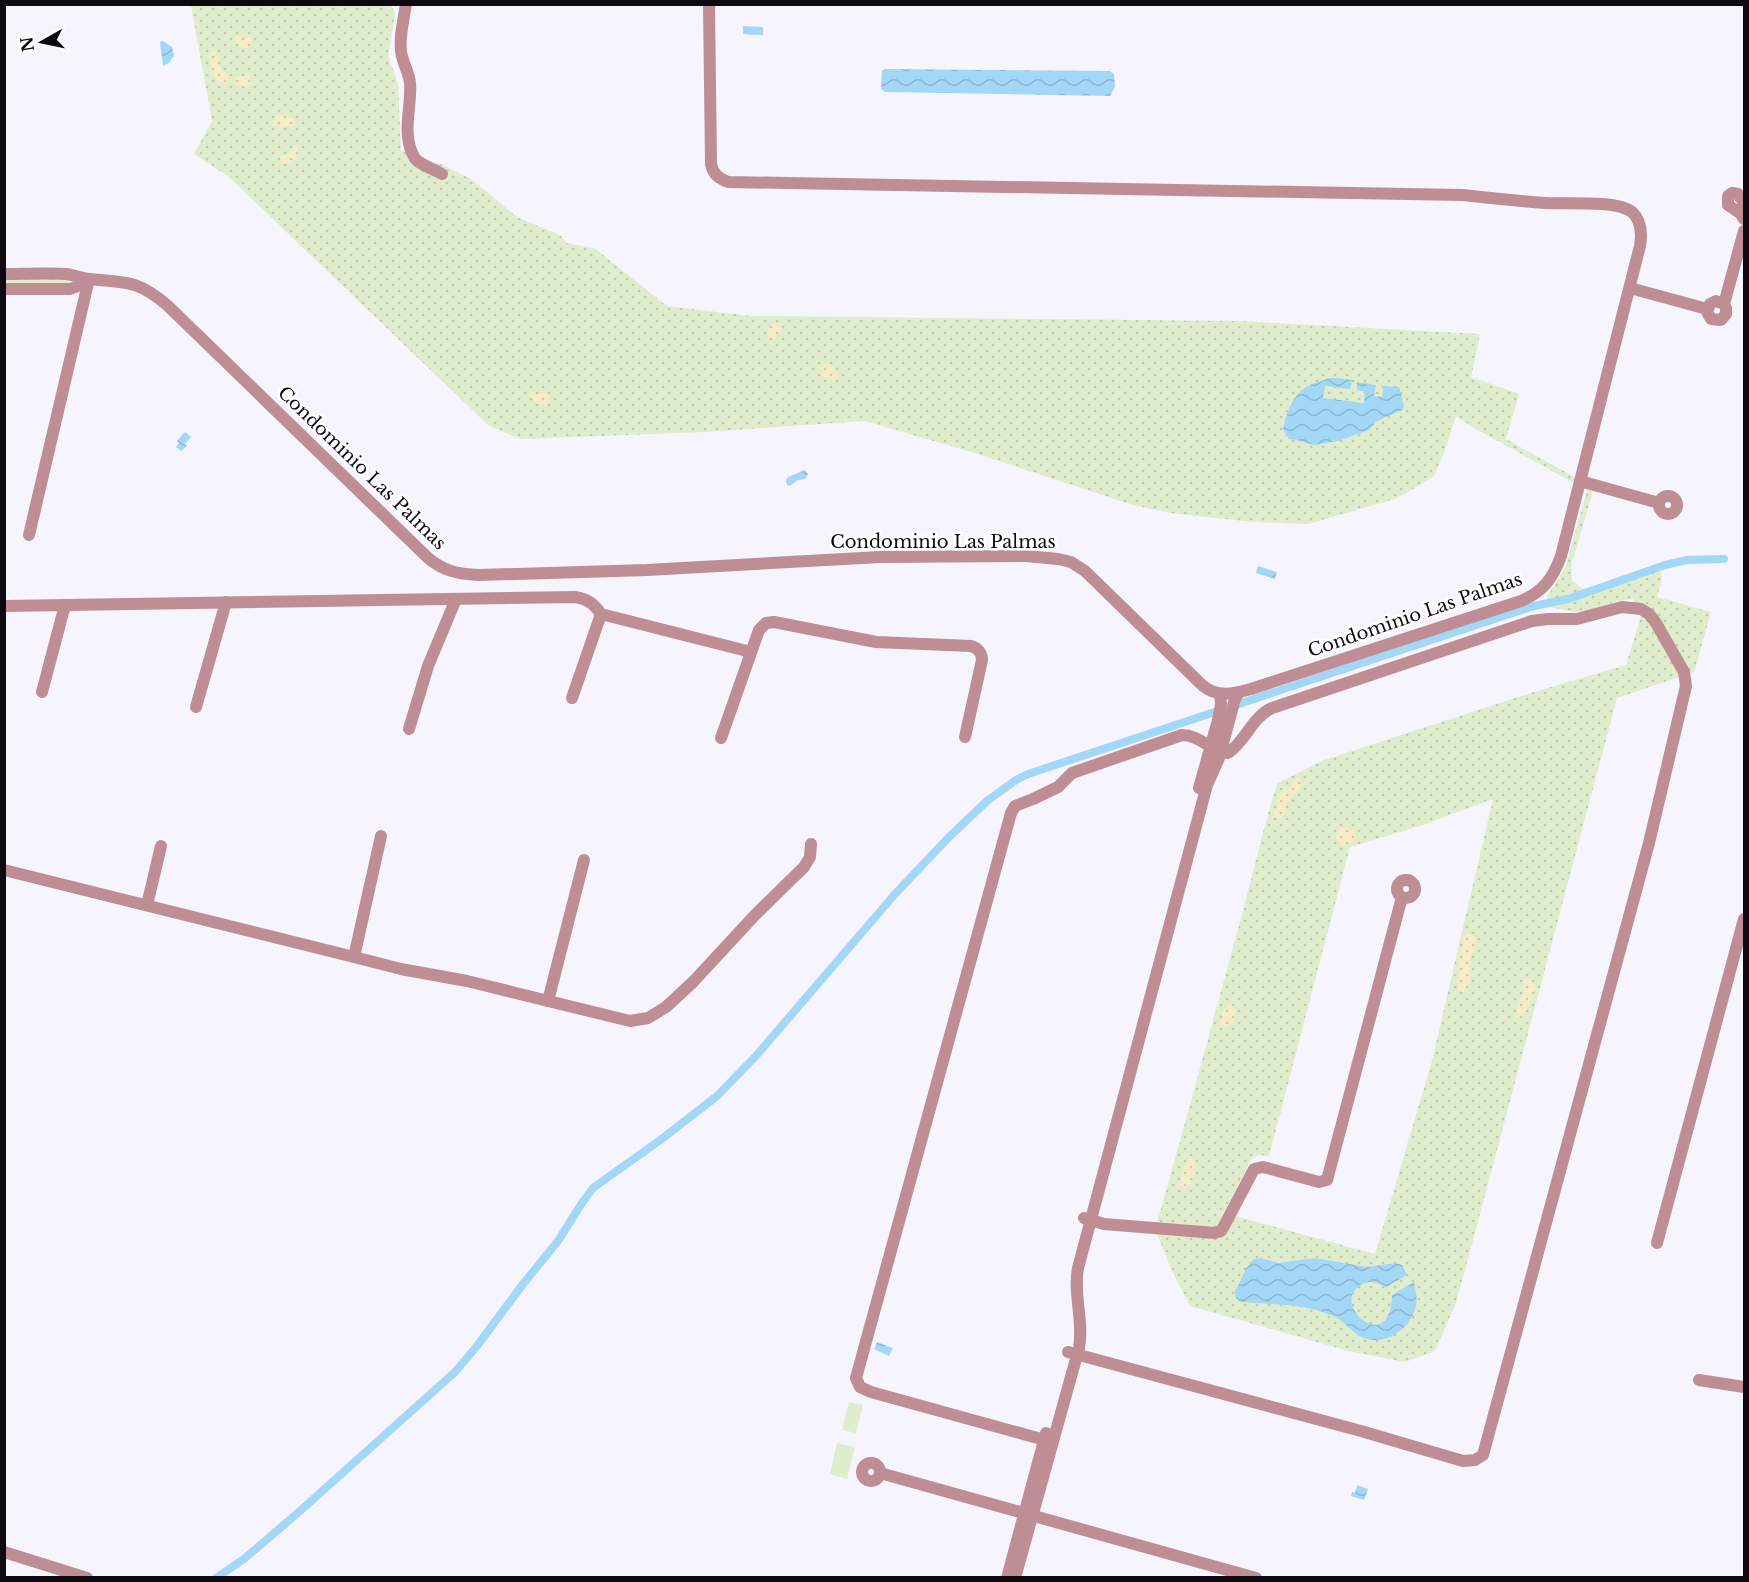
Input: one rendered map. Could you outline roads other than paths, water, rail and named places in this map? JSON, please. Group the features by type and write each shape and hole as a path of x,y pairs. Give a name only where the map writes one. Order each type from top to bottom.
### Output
{"street":[{"path":"406,4 401,52 410,80 407,123 411,149 416,160 442,174"},
{"name":"Condominio Las Palmas","path":"4,274 65,274 88,279 128,282 146,290 159,299 427,557 447,571 479,575 647,570 880,557 1026,556 1058,559 1071,562 1085,571 1191,675 1207,689 1220,694 1228,708 1536,594 1548,583 1557,567 1641,240 1640,225 1629,211 1607,205 1462,195 728,182 713,173 711,164 709,4"},
{"path":"1744,203 1738,194 1728,196 1728,205 1740,213 1744,219"},
{"path":"1630,288 1707,309 1714,301 1724,304 1744,231"},
{"path":"29,535 88,279"},
{"name":"Condominio Las Palmas","path":"4,290 70,289 88,279"},
{"path":"1580,481 1659,503"},
{"path":"4,606 575,597 592,603 601,614 751,652"},
{"path":"410,729 428,666 456,598"},
{"path":"196,707 226,602"},
{"path":"42,692 65,605"},
{"path":"1048,1441 863,1389 858,1385 856,1378 1011,813 1015,806 1058,787 1072,773 1182,735 1191,735 1226,753 1232,750 1265,711 1272,708 1540,620 1577,619 1622,607 1641,609 1653,618 1684,672 1686,686 1649,843 1483,1455 1477,1459 1463,1461 1074,1350"},
{"path":"572,698 601,614"},
{"path":"721,738 761,627 766,623 774,622 876,642 974,647 980,652 982,660 965,737"},
{"path":"1007,1578 1028,1515 1074,1350 1080,1336 1077,1272 1087,1220 1138,1018 1228,708 1220,694"},
{"path":"354,957 381,836"},
{"path":"4,870 401,969 467,981 624,1020 643,1019 660,1012 693,982 755,915 804,867 810,857 811,844"},
{"path":"147,905 161,846"},
{"path":"548,1001 584,860"},
{"path":"1087,1220 1104,1224 1215,1233 1221,1231 1254,1169 1263,1167 1319,1182 1327,1179 1402,897"},
{"path":"1657,1243 1744,919"},
{"path":"1699,1380 1744,1387"},
{"path":"880,1473 1256,1578"},
{"path":"1015,1578 1028,1515"},
{"path":"4,1552 87,1578"}],"water":[{"path":"743,26 763,27 763,35 743,34"},
{"path":"163,41 172,47 174,56 169,63 163,66 160,42"},
{"path":"886,69 1110,71 1114,74 1115,87 1110,96 885,92 881,89 882,71"},
{"path":"1329,378 1352,380 1350,389 1325,386 1323,398 1364,403 1365,392 1357,390 1357,382 1376,385 1374,396 1382,397 1384,386 1399,387 1404,406 1402,410 1377,421 1369,430 1338,441 1314,445 1289,439 1283,429 1293,400 1306,387"},
{"path":"185,432 191,437 185,444 187,446 181,451 176,447 179,443 177,441"},
{"path":"805,470 808,474 805,479 798,480 790,486 787,485 788,477"},
{"path":"1258,566 1277,572 1275,579 1256,573"},
{"path":"1261,1258 1278,1263 1315,1258 1367,1267 1396,1263 1402,1265 1407,1275 1386,1287 1373,1282 1362,1284 1352,1295 1352,1305 1365,1321 1374,1325 1382,1323 1389,1313 1392,1295 1414,1282 1417,1299 1414,1313 1405,1327 1398,1332 1375,1340 1363,1338 1337,1318 1320,1311 1241,1302 1236,1298 1235,1291 1245,1270 1254,1259"},
{"path":"877,1342 893,1348 889,1356 874,1349"},
{"path":"1357,1485 1368,1489 1364,1500 1351,1496 1352,1492 1355,1493"}],"waterway":[{"path":"216,1578 244,1559 300,1511 455,1372 558,1241 593,1188 717,1096 755,1057 895,894 987,801 1016,780 1028,774 1534,606 1568,599 1665,565 1687,560 1724,559"}]}
